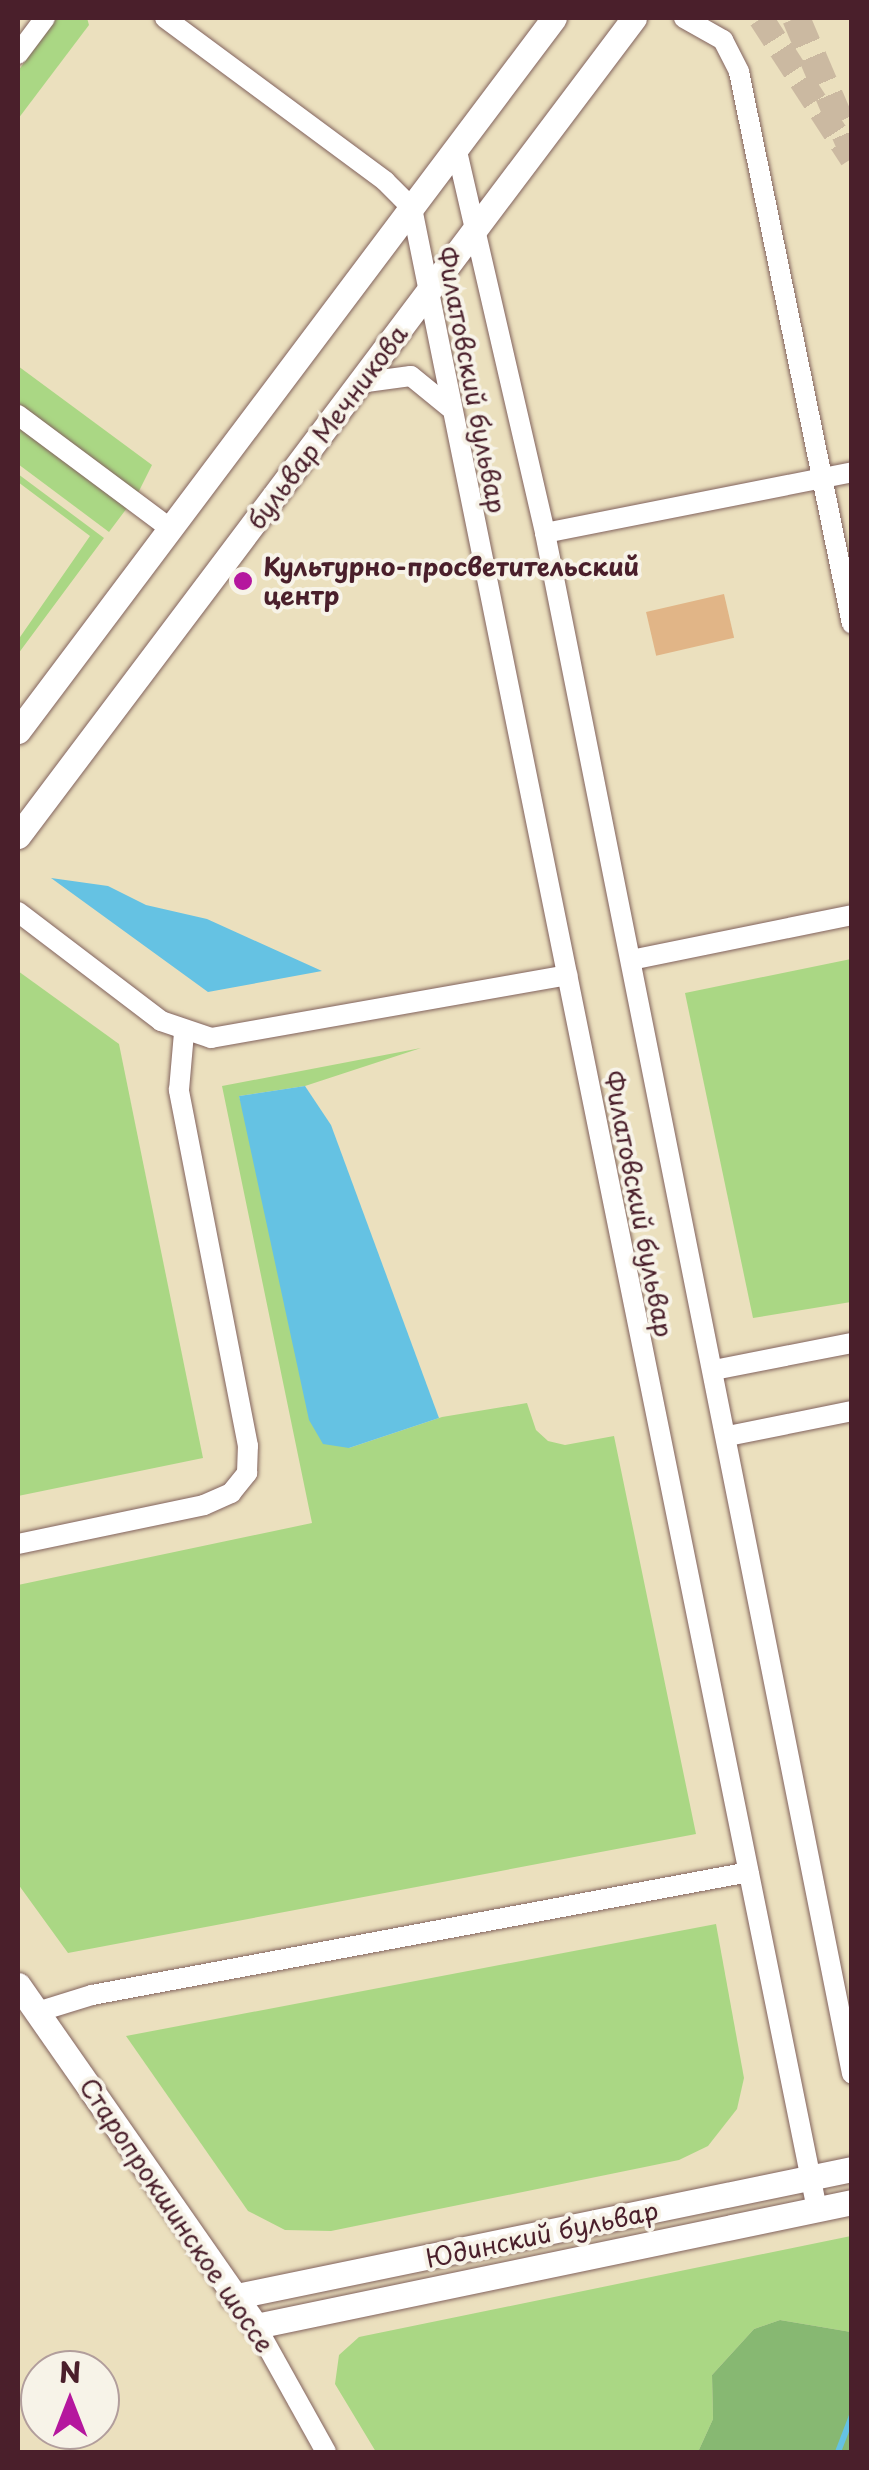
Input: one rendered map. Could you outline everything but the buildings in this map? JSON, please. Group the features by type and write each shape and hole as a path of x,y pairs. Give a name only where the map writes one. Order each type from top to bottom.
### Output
{"street":[{"path":"18,54 45,18"},
{"path":"165,18 386,182 412,208"},
{"path":"18,732 554,18"},
{"path":"684,18 723,40 740,72 852,624"},
{"name":"бульвар Мечникова","path":"18,836 637,20"},
{"name":"Филатовский бульвар","path":"456,147 545,533 728,1436 852,2074"},
{"name":"Филатовский бульвар","path":"412,208 817,2209"},
{"path":"359,384 411,376 453,412"},
{"path":"18,415 171,529"},
{"path":"545,533 852,472"},
{"path":"18,912 184,1033 221,1038 567,975"},
{"path":"631,960 852,915"},
{"path":"18,1544 204,1505 231,1493 247,1472 248,1446 179,1090 184,1033"},
{"path":"714,1370 852,1343"},
{"path":"728,1436 852,1411"},
{"path":"37,2012 92,1995 749,1872"},
{"name":"Старопрокшинское шоссе","path":"18,1984 232,2298 256,2326 326,2452"},
{"name":"Юдинский бульвар","path":"232,2298 852,2169"},
{"name":"Юдинский бульвар","path":"256,2326 852,2202"}],"green space":[{"path":"57,18 87,18 89,25 18,119 18,71"},
{"path":"18,366 152,465 138,493 18,403"},
{"path":"18,427 127,508 109,532 18,464"},
{"path":"18,474 104,538 18,654 18,640 90,536 18,482"},
{"path":"851,959 851,1302 753,1318 685,993"},
{"path":"18,971 119,1044 203,1458 18,1496"},
{"path":"421,1048 305,1086 239,1096 349,1448 442,1417 527,1403 536,1430 548,1441 565,1445 614,1436 696,1834 68,1953 18,1884 18,1585 312,1523 222,1086"},
{"path":"716,1924 744,2078 737,2109 708,2146 679,2160 331,2231 285,2230 248,2211 126,2036"},
{"path":"851,2236 851,2332 780,2320 754,2329 712,2375 713,2419 698,2452 376,2452 335,2384 339,2355 359,2337"},
{"path":"780,2320 851,2332 851,2452 698,2452 713,2419 712,2375 754,2329"}],"water":[{"path":"51,878 108,886 146,905 207,919 322,971 208,992"},
{"path":"305,1086 331,1125 439,1418 349,1448 323,1444 309,1420 239,1096"}],"waterway":[{"path":"838,2452 852,2415"}],"tunnel":[{"path":"761,18 852,158"},
{"path":"796,18 852,149"}],"place":[{"name":"Культурно-просветительский центр","path":"243,581"}]}
